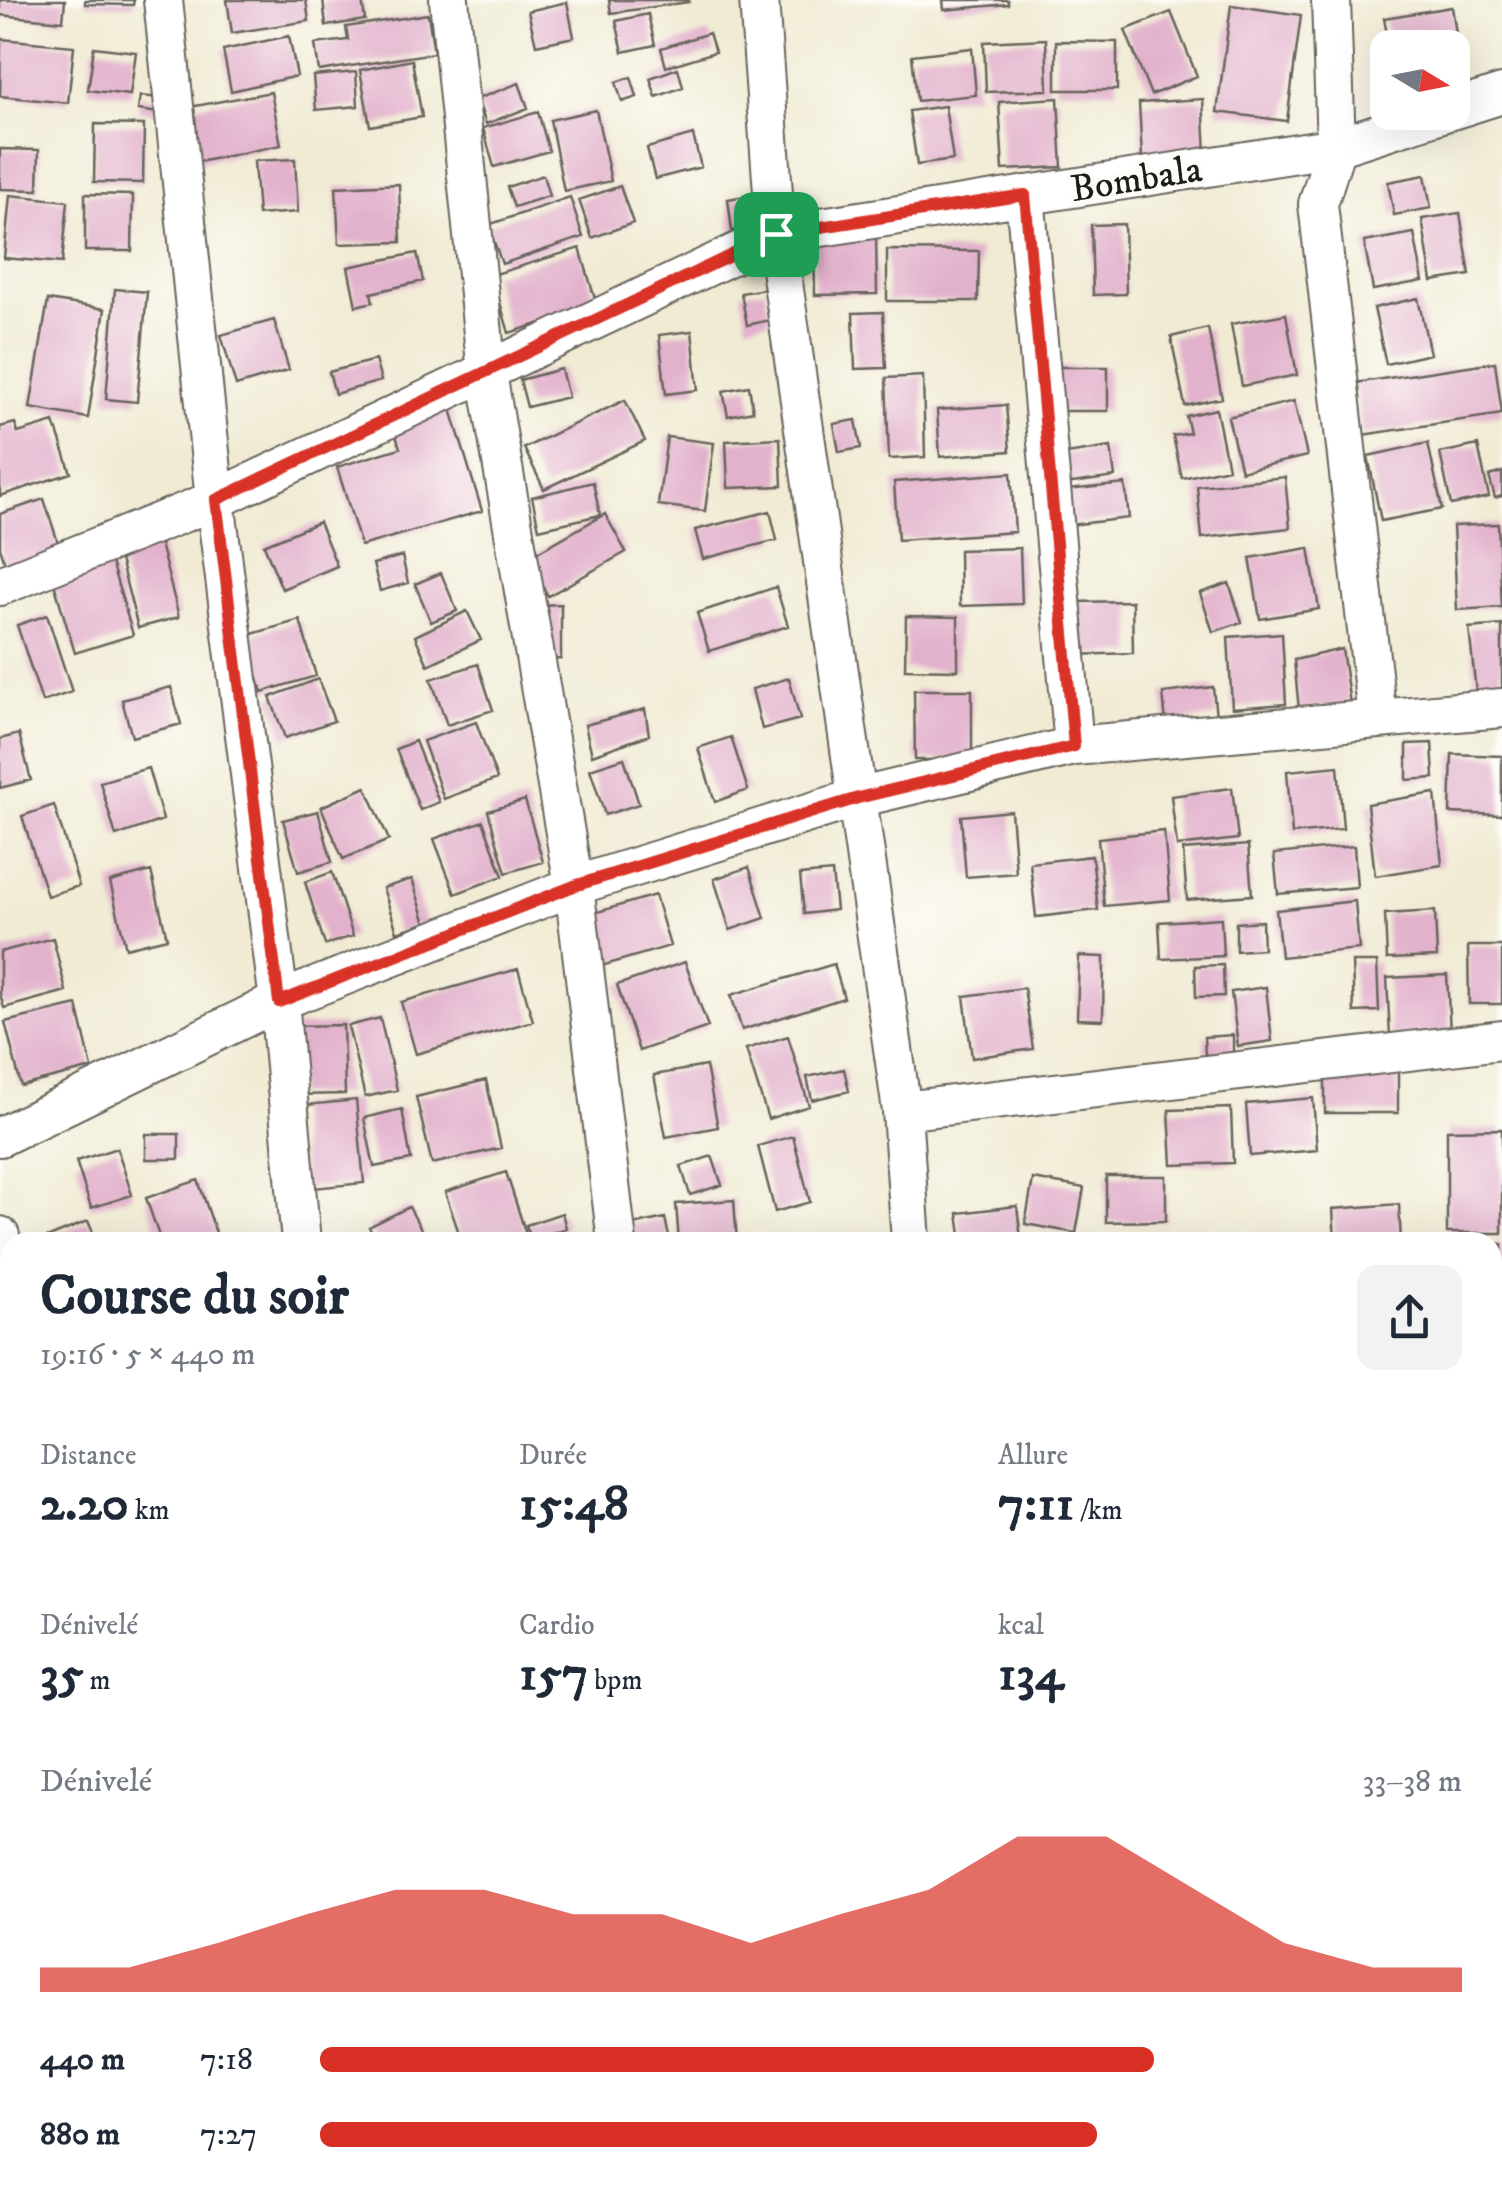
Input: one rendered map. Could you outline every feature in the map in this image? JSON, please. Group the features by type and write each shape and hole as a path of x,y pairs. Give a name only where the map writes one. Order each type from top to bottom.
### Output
{"street":[{"path":"163,0 216,500 279,1002 300,1232"},
{"path":"450,0 487,373 574,886 616,1232"},
{"path":"760,0 776,234 902,1110 910,1232"},
{"path":"1331,0 1336,147 1318,204 1377,717"},
{"path":"1470,104 1502,94"},
{"name":"Bombala","path":"0,586 216,500 776,234 1336,147 1388,130"},
{"path":"1025,195 1074,746"},
{"path":"0,1137 279,1002 574,886 858,798 1074,746 1502,708"},
{"path":"902,1110 1502,1040"}],"building":[{"path":"0,0 65,0 63,21 0,15"},
{"path":"85,0 134,0 133,5 85,4"},
{"path":"227,0 306,0 309,21 232,33"},
{"path":"323,0 362,0 365,20 326,26"},
{"path":"609,0 689,0 689,2 611,13"},
{"path":"943,0 1008,0 1008,4 944,10"},
{"path":"567,2 574,37 536,45 528,11"},
{"path":"1231,5 1301,15 1287,121 1217,112"},
{"path":"1452,7 1455,30 1386,30 1384,18"},
{"path":"1171,12 1197,76 1151,95 1125,30"},
{"path":"428,14 434,53 319,71 315,44 348,40 346,27"},
{"path":"648,14 655,45 623,52 616,21"},
{"path":"709,33 715,52 666,67 661,48"},
{"path":"289,36 297,76 231,91 223,50"},
{"path":"1,39 74,46 68,103 0,96"},
{"path":"1046,39 1048,90 986,92 984,42"},
{"path":"1056,41 1117,42 1117,90 1056,90"},
{"path":"94,47 136,52 130,95 88,90"},
{"path":"972,48 976,95 917,101 912,55"},
{"path":"412,60 422,117 370,126 360,70"},
{"path":"678,68 683,87 656,97 650,78"},
{"path":"356,72 358,106 316,110 313,76"},
{"path":"631,77 637,97 622,102 616,82"},
{"path":"519,83 528,108 486,124 477,99"},
{"path":"271,92 281,145 189,164 179,109"},
{"path":"140,96 161,98 159,113 138,110"},
{"path":"1058,98 1062,167 1003,170 999,102"},
{"path":"1203,99 1206,154 1142,158 1139,103"},
{"path":"945,106 953,160 917,165 909,111"},
{"path":"596,110 611,181 564,191 550,120"},
{"path":"538,112 549,151 494,167 483,128"},
{"path":"95,124 144,125 143,183 94,182"},
{"path":"693,135 701,167 655,179 647,148"},
{"path":"0,149 39,150 38,190 0,189"},
{"path":"295,159 298,212 258,215 254,161"},
{"path":"543,175 549,196 514,207 507,187"},
{"path":"1425,175 1431,208 1394,215 1388,182"},
{"path":"399,184 401,242 339,244 336,187"},
{"path":"620,186 633,223 592,238 579,200"},
{"path":"85,194 133,195 132,251 85,251"},
{"path":"756,194 761,227 732,231 728,199"},
{"path":"10,195 68,201 62,263 4,258"},
{"path":"570,197 583,237 502,264 488,225"},
{"path":"1460,213 1470,275 1432,281 1422,219"},
{"path":"1124,224 1126,294 1093,295 1091,225"},
{"path":"1414,233 1423,281 1373,290 1364,242"},
{"path":"876,235 877,294 815,295 814,236"},
{"path":"580,248 597,306 509,333 492,275"},
{"path":"887,250 979,251 978,301 887,301"},
{"path":"417,253 423,281 371,293 373,302 356,306 348,267"},
{"path":"115,289 147,292 137,402 106,399"},
{"path":"765,289 770,320 747,325 741,293"},
{"path":"1418,298 1430,354 1386,364 1374,308"},
{"path":"48,300 105,309 88,418 30,408"},
{"path":"883,312 886,368 855,369 853,313"},
{"path":"1286,314 1297,375 1242,386 1231,324"},
{"path":"274,320 289,370 236,386 221,335"},
{"path":"1208,328 1222,398 1185,406 1171,337"},
{"path":"692,331 698,390 666,394 659,335"},
{"path":"375,360 381,381 335,394 329,372"},
{"path":"1495,362 1502,414 1362,435 1355,383"},
{"path":"1057,367 1108,367 1108,411 1057,411"},
{"path":"561,369 568,397 527,407 520,380"},
{"path":"923,376 925,457 889,459 886,378"},
{"path":"749,386 753,411 728,416 723,391"},
{"path":"625,400 645,441 544,489 524,448"},
{"path":"1294,401 1307,456 1241,471 1228,417"},
{"path":"1006,405 1010,451 940,457 937,410"},
{"path":"450,406 482,511 361,546 337,467 400,448 392,423"},
{"path":"1216,409 1228,468 1182,478 1173,436 1190,433 1186,416"},
{"path":"856,420 861,448 839,452 834,424"},
{"path":"54,422 71,473 0,496 0,427 15,423 18,433"},
{"path":"667,437 714,443 705,511 658,505"},
{"path":"780,438 782,486 728,488 726,441"},
{"path":"1428,443 1442,509 1381,521 1368,456"},
{"path":"1478,445 1489,497 1451,505 1440,453"},
{"path":"1111,447 1115,477 1058,485 1054,456"},
{"path":"1502,472 1502,496 1495,498 1489,476"},
{"path":"1011,473 1015,532 898,540 894,482"},
{"path":"1285,477 1290,528 1202,538 1197,486"},
{"path":"593,482 600,515 539,529 532,497"},
{"path":"1125,484 1129,518 1061,526 1057,491"},
{"path":"44,499 61,552 7,570 0,547 0,514"},
{"path":"770,511 777,540 703,559 695,530"},
{"path":"605,514 626,552 548,596 527,558"},
{"path":"319,522 337,566 282,589 264,545"},
{"path":"1498,524 1502,607 1457,610 1453,526"},
{"path":"158,536 179,617 138,628 117,548"},
{"path":"1020,548 1022,604 960,606 959,550"},
{"path":"1309,548 1319,609 1260,619 1250,558"},
{"path":"402,556 408,583 380,591 373,564"},
{"path":"111,562 133,635 75,653 53,580"},
{"path":"441,573 457,611 431,622 415,584"},
{"path":"1229,583 1242,622 1213,632 1200,593"},
{"path":"776,587 788,626 709,651 697,613"},
{"path":"1132,601 1133,653 1073,655 1072,602"},
{"path":"561,604 561,659 541,660 541,605"},
{"path":"467,611 481,640 428,665 415,636"},
{"path":"47,615 72,692 42,702 17,625"},
{"path":"906,616 958,617 958,670 905,669"},
{"path":"300,620 316,676 262,692 245,636"},
{"path":"1502,625 1502,689 1476,692 1469,628"},
{"path":"1282,633 1286,704 1232,708 1228,637"},
{"path":"1342,649 1350,704 1299,710 1294,660"},
{"path":"478,664 493,710 447,725 431,679"},
{"path":"789,678 800,719 762,729 752,689"},
{"path":"318,679 334,721 285,738 270,697"},
{"path":"171,687 181,724 132,737 122,700"},
{"path":"1213,687 1216,717 1166,723 1163,693"},
{"path":"914,690 972,690 972,760 915,760"},
{"path":"645,709 649,735 592,755 585,725"},
{"path":"476,722 497,779 444,799 423,741"},
{"path":"19,734 31,780 0,788 0,739"},
{"path":"731,737 748,790 715,802 698,748"},
{"path":"415,741 439,802 420,810 396,749"},
{"path":"1432,743 1434,778 1407,780 1407,744"},
{"path":"1452,754 1502,756 1502,815 1450,813"},
{"path":"624,758 639,804 605,815 590,769"},
{"path":"1338,766 1343,829 1292,834 1287,771"},
{"path":"148,768 163,820 116,836 100,782"},
{"path":"366,787 389,840 343,859 321,807"},
{"path":"1232,788 1238,839 1177,846 1171,796"},
{"path":"1435,793 1442,865 1375,876 1367,804"},
{"path":"525,800 543,862 506,873 488,811"},
{"path":"54,805 79,886 47,896 22,816"},
{"path":"318,811 332,862 298,872 283,820"},
{"path":"1011,811 1016,873 966,877 961,816"},
{"path":"483,821 503,876 455,894 434,839"},
{"path":"1164,831 1170,900 1104,906 1098,838"},
{"path":"1248,845 1252,895 1187,900 1183,850"},
{"path":"1354,846 1357,887 1278,894 1274,854"},
{"path":"1092,856 1098,910 1036,917 1030,863"},
{"path":"749,867 765,918 730,930 714,879"},
{"path":"151,871 167,938 126,948 110,882"},
{"path":"332,872 353,936 325,945 305,882"},
{"path":"832,872 836,910 804,914 800,875"},
{"path":"412,879 426,923 397,932 383,888"},
{"path":"655,895 670,946 598,967 584,916"},
{"path":"1355,901 1359,949 1281,957 1276,910"},
{"path":"1435,911 1437,957 1387,959 1385,914"},
{"path":"1221,918 1223,956 1161,959 1159,922"},
{"path":"1262,921 1263,949 1236,951 1236,923"},
{"path":"53,938 66,991 4,1008 0,952"},
{"path":"1468,946 1502,946 1502,1004 1469,1004"},
{"path":"1079,956 1104,957 1103,1020 1077,1019"},
{"path":"685,962 708,1027 639,1051 617,985"},
{"path":"1352,962 1377,962 1379,1011 1354,1012"},
{"path":"834,964 844,998 742,1030 731,995"},
{"path":"1223,965 1224,996 1196,997 1195,966"},
{"path":"518,969 533,1021 416,1054 401,1002"},
{"path":"1447,975 1450,1033 1390,1037 1387,978"},
{"path":"1266,987 1272,1041 1238,1046 1231,992"},
{"path":"1024,988 1033,1049 972,1058 964,996"},
{"path":"77,1005 92,1068 21,1086 5,1022"},
{"path":"380,1018 397,1090 365,1097 348,1026"},
{"path":"343,1025 345,1094 298,1095 296,1026"},
{"path":"1233,1035 1233,1054 1205,1055 1204,1037"},
{"path":"788,1036 809,1106 768,1119 746,1049"},
{"path":"1325,1065 1398,1065 1398,1113 1325,1113"},
{"path":"706,1066 718,1127 666,1137 654,1075"},
{"path":"844,1069 849,1091 812,1100 807,1077"},
{"path":"486,1080 501,1148 432,1164 416,1097"},
{"path":"1313,1098 1317,1150 1250,1156 1246,1104"},
{"path":"356,1100 364,1183 304,1189 296,1106"},
{"path":"1231,1108 1233,1163 1172,1165 1169,1110"},
{"path":"402,1109 411,1160 374,1167 364,1118"},
{"path":"1502,1129 1502,1232 1447,1232 1447,1130"},
{"path":"146,1134 179,1134 179,1159 146,1159"},
{"path":"793,1136 810,1202 775,1212 758,1146"},
{"path":"117,1148 132,1195 91,1208 76,1161"},
{"path":"712,1156 722,1185 690,1195 681,1166"},
{"path":"506,1172 525,1232 459,1232 445,1192"},
{"path":"1106,1176 1166,1176 1166,1221 1106,1222"},
{"path":"1033,1179 1084,1188 1076,1232 1025,1224"},
{"path":"198,1180 216,1232 158,1232 146,1198"},
{"path":"734,1200 736,1232 678,1232 676,1204"},
{"path":"1399,1204 1400,1232 1334,1232 1333,1209"},
{"path":"1017,1206 1020,1232 961,1232 958,1213"},
{"path":"409,1207 423,1232 372,1232 369,1227"},
{"path":"562,1213 566,1228 528,1232 526,1225"},
{"path":"665,1218 668,1232 624,1232 623,1227"},
{"path":"88,1221 93,1232 61,1232"}],"route":[{"path":"1025,195 1074,746 858,798 574,886 279,1002 216,500 776,234 1025,195"}]}
